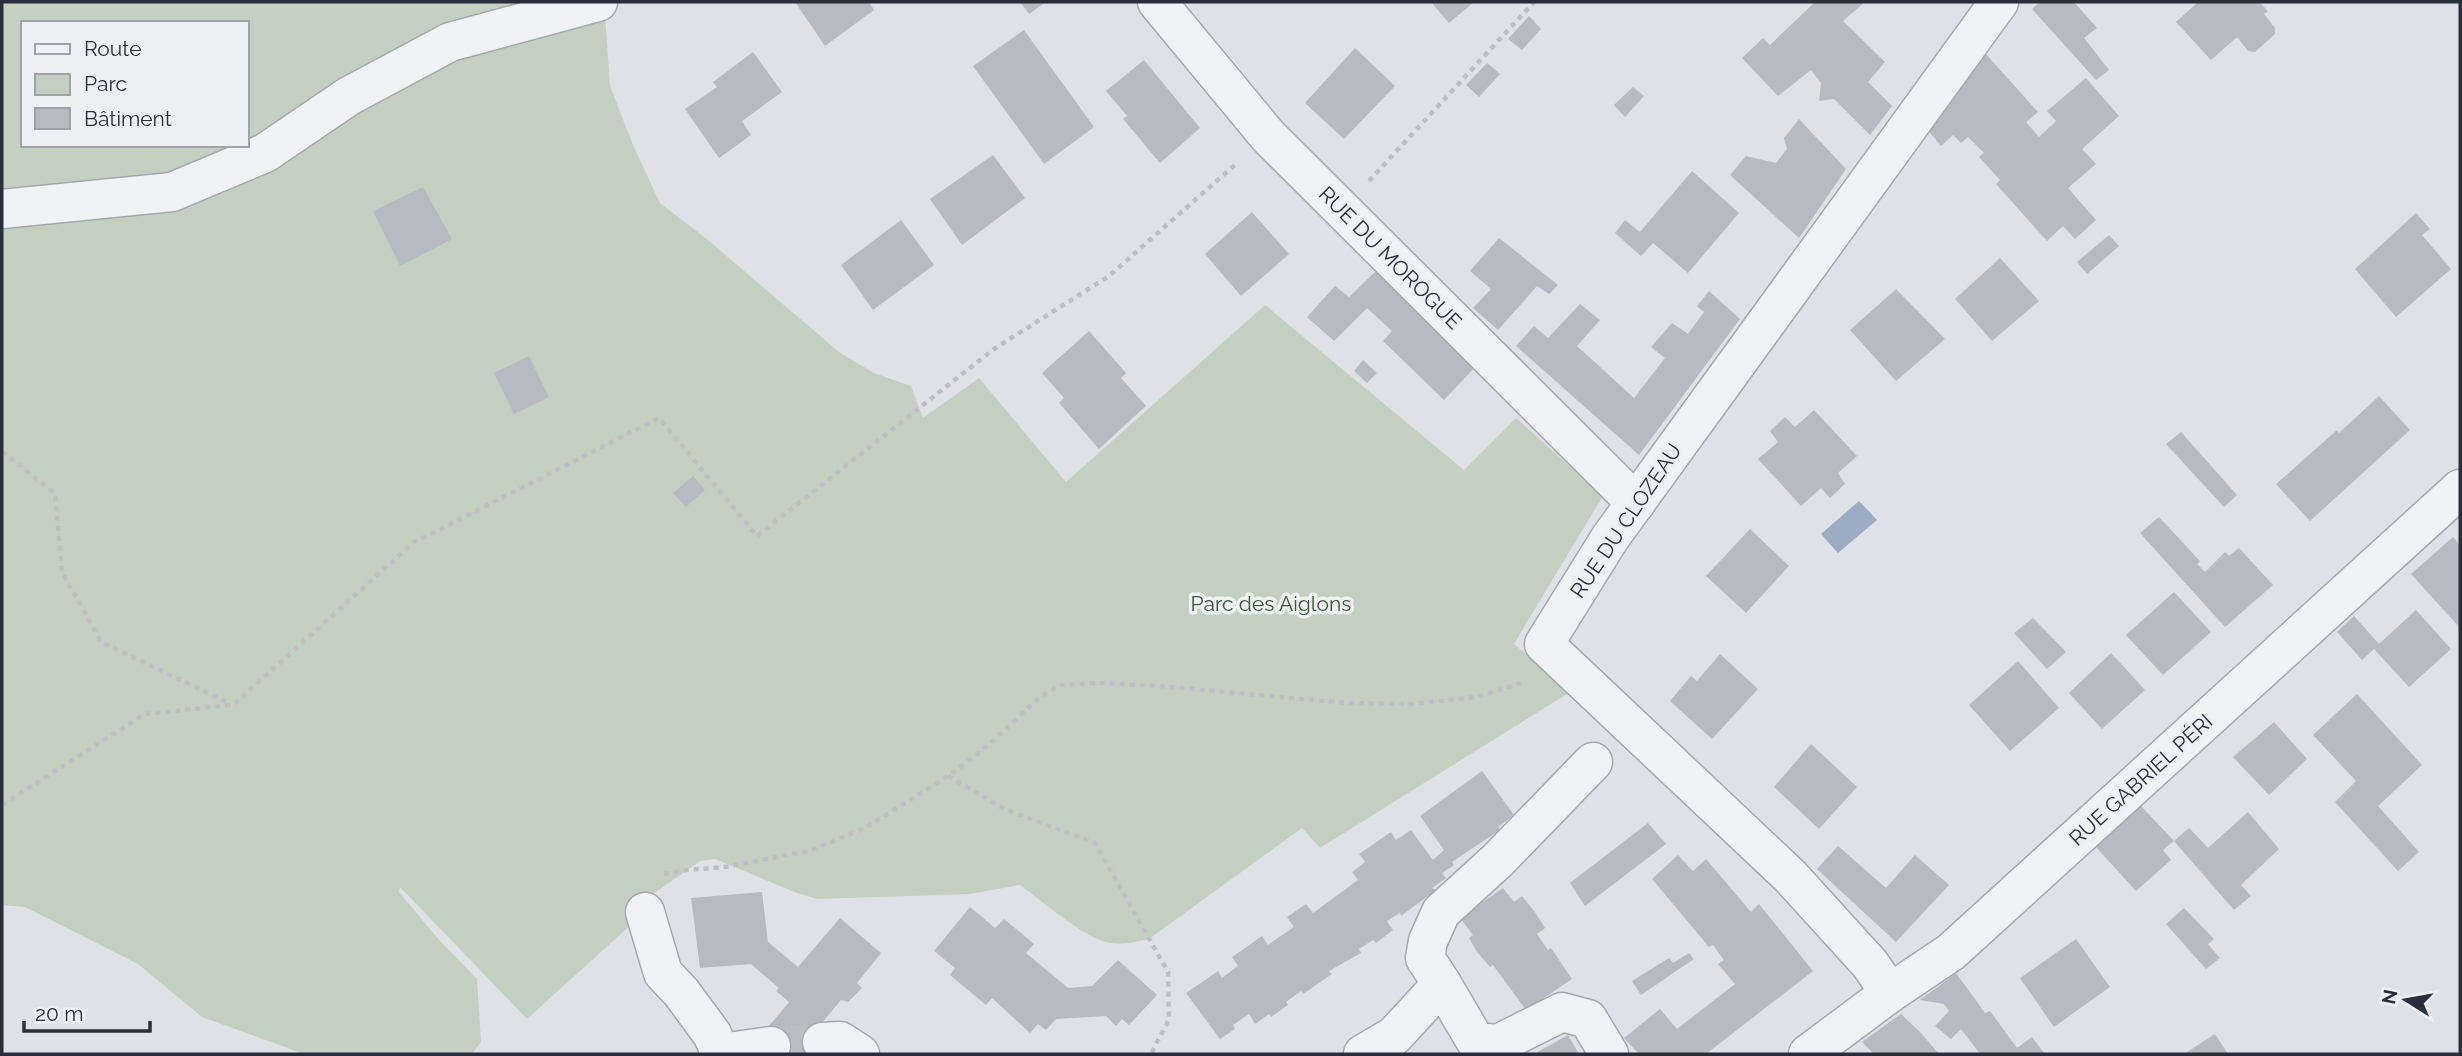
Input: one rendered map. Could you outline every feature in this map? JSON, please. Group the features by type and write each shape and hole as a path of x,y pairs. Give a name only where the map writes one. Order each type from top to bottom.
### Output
{"street":[{"path":"2,209 172,192 265,153 349,96 450,42 598,2"},
{"name":"RUE DU MOROGUE","path":"1157,2 1268,136 1636,503"},
{"name":"RUE DU CLOZEAU","path":"1890,993 1870,964 1791,877 1544,644 1610,538 1999,2"},
{"name":"RUE GABRIEL PÉRI","path":"1832,1048 1890,993 1951,952 2460,489"},
{"path":"1593,762 1498,860 1441,912 1428,942 1425,958 1476,1042 1498,1044 1562,1012 1588,1019 1609,1054"},
{"path":"645,912 663,974 681,992 712,1034 721,1054 771,1046"},
{"path":"1363,1054 1394,1036 1442,984"},
{"path":"822,1042 840,1041 860,1054"}],"path":[{"path":"1342,210 1534,2"},
{"path":"2,805 145,714 233,705 413,542 659,418 757,536 887,431 995,349 1109,276 1268,136"},
{"path":"2,452 55,493 62,572 101,642 233,705"},
{"path":"645,912 643,885 660,875 725,867 808,851 865,828 948,776 983,750 1041,696 1061,685 1097,683 1159,686 1347,703 1411,704 1477,697 1529,681 1560,660"},
{"path":"948,776 1004,809 1095,844 1168,972 1169,1019 1151,1054"}],"green space":[{"name":"Parc des Aiglons","path":"2,2 604,2 610,86 660,203 708,240 839,352 874,373 911,386 923,418 979,378 1066,482 1265,305 1464,470 1516,418 1603,496 1514,644 1570,692 1320,848 1302,828 1149,939 1117,944 1096,938 1020,885 970,894 817,899 715,859 700,861 649,897 645,912 527,1019 400,887 399,892 440,941 477,979 481,1042 472,1054 304,1054 202,1017 138,964 25,907 2,905"}],"water":[{"path":"1859,501 1877,520 1838,553 1821,534"}],"building":[{"path":"795,2 869,2 874,10 825,46"},
{"path":"1020,2 1046,2 1029,14"},
{"path":"1431,2 1474,2 1449,23"},
{"path":"1815,2 1865,2 1843,21 1885,62 1868,82 1892,106 1870,135 1834,99 1819,101 1821,83 1811,70 1778,96 1742,58 1763,38 1770,45"},
{"path":"2040,2 2074,2 2097,28 2084,38 2109,70 2096,80 2032,9"},
{"path":"2198,2 2259,2 2268,11 2264,14 2275,28 2275,34 2255,52 2248,51 2237,37 2211,60 2176,22"},
{"path":"1529,16 1541,29 1522,50 1508,39"},
{"path":"1024,30 1094,127 1044,164 973,66"},
{"path":"1355,48 1395,86 1344,139 1305,103"},
{"path":"753,52 782,92 742,121 751,135 719,158 685,109 717,87 713,82"},
{"path":"1984,52 2038,112 2026,122 2039,137 2056,121 2047,111 2086,78 2119,116 2082,149 2096,164 2068,188 2096,220 2075,239 2063,226 2047,241 1996,184 2000,180 1979,157 1984,153 1968,137 1961,143 1953,135 1941,146 1928,130"},
{"path":"1144,60 1200,128 1160,163 1123,119 1127,116 1106,91"},
{"path":"1487,63 1500,74 1479,97 1466,85"},
{"path":"1633,87 1644,96 1625,117 1614,105"},
{"path":"1799,119 1846,169 1799,238 1730,175 1746,156 1776,163 1787,149 1784,138"},
{"path":"993,155 1025,198 962,245 930,199"},
{"path":"1692,171 1739,213 1688,273 1653,243 1641,256 1615,233 1625,220 1640,232"},
{"path":"423,187 452,239 400,266 373,211"},
{"path":"1252,212 1289,254 1241,296 1205,254"},
{"path":"2416,213 2430,229 2422,235 2451,269 2396,317 2355,269"},
{"path":"901,220 934,265 873,310 841,265"},
{"path":"2109,235 2119,246 2087,274 2077,262"},
{"path":"1499,238 1558,285 1549,294 1537,286 1498,330 1473,308 1491,289 1470,271"},
{"path":"2000,258 2039,301 1992,341 1955,299"},
{"path":"1378,269 1477,365 1444,400 1383,341 1392,331 1367,308 1334,341 1307,317 1335,286 1349,297"},
{"path":"1896,289 1945,339 1896,381 1850,330"},
{"path":"1709,291 1740,319 1639,455 1516,346 1534,326 1548,338 1580,304 1600,320 1577,346 1634,398 1665,358 1651,347 1672,323 1688,334 1704,312 1697,306"},
{"path":"1089,331 1126,373 1121,378 1146,406 1099,449 1059,403 1064,398 1042,373"},
{"path":"529,356 549,397 514,414 494,373"},
{"path":"1363,360 1377,373 1367,383 1354,371"},
{"path":"2379,396 2410,430 2310,521 2276,484 2337,430 2339,433"},
{"path":"1814,410 1857,456 1838,473 1845,484 1830,498 1821,488 1801,506 1758,459 1778,442 1770,431 1785,417 1795,427"},
{"path":"2181,432 2237,495 2224,507 2166,444"},
{"path":"693,476 705,490 686,507 673,493"},
{"path":"2159,517 2200,561 2197,564 2205,572 2225,552 2229,556 2239,548 2273,585 2225,627 2140,533"},
{"path":"1750,529 1789,566 1746,613 1706,576"},
{"path":"2453,537 2460,545 2460,628 2411,574"},
{"path":"2174,592 2211,632 2163,675 2126,635"},
{"path":"2416,610 2451,649 2409,687 2374,649 2362,660 2337,632 2354,616 2379,644"},
{"path":"2033,618 2066,652 2047,669 2014,633"},
{"path":"2111,653 2145,690 2102,729 2069,693"},
{"path":"1720,654 1758,689 1712,739 1670,701 1691,676 1697,681"},
{"path":"2018,661 2059,708 2010,751 1969,705"},
{"path":"2357,694 2422,765 2378,806 2419,852 2398,871 2335,802 2356,781 2313,735"},
{"path":"2274,722 2307,759 2269,795 2233,757"},
{"path":"1811,744 1857,787 1819,829 1774,787"},
{"path":"1482,771 1514,815 1498,827 1500,830 1452,862 1454,865 1442,873 1446,878 1432,888 1436,890 1401,916 1400,913 1387,921 1393,930 1376,943 1373,940 1359,949 1361,953 1329,971 1332,974 1303,994 1301,991 1271,1017 1269,1014 1255,1024 1249,1014 1233,1025 1235,1029 1220,1039 1186,993 1218,971 1222,978 1238,966 1232,957 1262,936 1268,945 1294,927 1287,917 1306,904 1313,913 1358,880 1352,872 1365,862 1359,854 1391,832 1396,840 1411,830 1433,860 1444,850 1420,816"},
{"path":"2141,806 2174,841 2163,850 2171,860 2136,891 2095,846"},
{"path":"2248,812 2279,849 2241,885 2251,896 2234,910 2174,841 2189,828 2208,848"},
{"path":"1648,823 1666,844 1585,906 1570,883"},
{"path":"1838,846 1886,888 1915,855 1949,885 1896,942 1817,869"},
{"path":"1678,855 1693,871 1706,859 1751,912 1759,904 1813,971 1706,1054 1639,1054 1624,1038 1660,1009 1677,1029 1735,984 1718,964 1724,960 1713,945 1709,947 1652,879"},
{"path":"1503,888 1514,902 1522,896 1535,912 1545,928 1537,934 1548,950 1551,948 1572,979 1526,1010 1493,965 1490,967 1477,952 1469,938 1473,935 1460,918"},
{"path":"762,892 768,942 798,967 840,918 881,953 857,983 862,988 848,1002 841,1000 820,1025 823,1054 772,1054 769,1026 789,1002 776,991 779,988 751,964 700,968 691,898"},
{"path":"970,907 995,928 1004,919 1020,932 1034,944 1026,953 1068,988 1092,986 1118,960 1157,995 1129,1025 1122,1019 1116,1026 1106,1016 1056,1019 1046,1030 1038,1024 1030,1033 992,998 986,1005 950,975 955,968 934,951"},
{"path":"2184,908 2214,939 2208,944 2220,958 2206,969 2166,924"},
{"path":"2076,939 2110,987 2054,1027 2020,978"},
{"path":"1689,953 1694,959 1641,995 1632,981 1669,958 1673,963"},
{"path":"1956,973 1985,1013 1990,1011 2017,1048 2032,1037 2045,1054 1980,1054 1961,1029 1951,1039 1935,1026 1949,1011 1944,1004 1920,1000"},
{"path":"1901,1014 1939,1054 1874,1054 1862,1042"},
{"path":"2215,1034 2228,1054 2184,1054"},
{"path":"1568,1035 1579,1054 1534,1054"}],"tunnel":[{"path":"771,1046 822,1042"}]}
